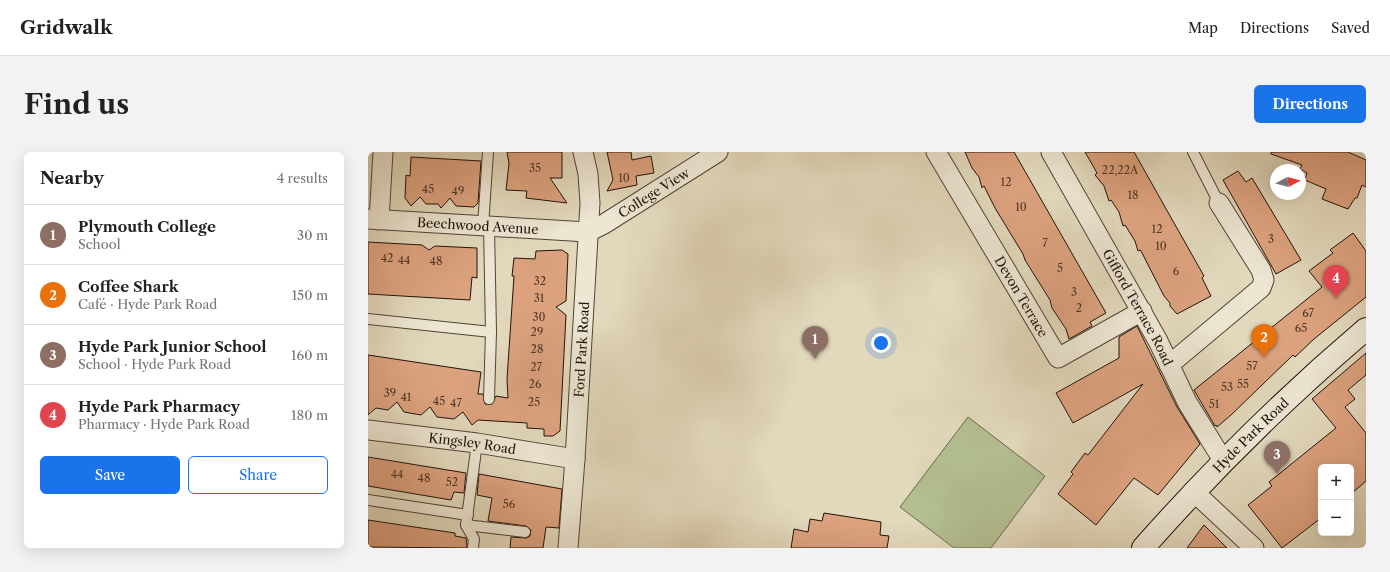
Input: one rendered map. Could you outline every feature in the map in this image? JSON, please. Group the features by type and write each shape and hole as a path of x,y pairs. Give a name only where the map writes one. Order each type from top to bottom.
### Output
{"street":[{"path":"373,219 383,152"},
{"name":"Ford Park Road","path":"568,548 575,459 590,203 588,174 583,152"},
{"name":"College View","path":"588,232 604,224 718,152"},
{"name":"Devon Terrace","path":"936,152 1058,358 1142,311"},
{"name":"Gifford Terrace Road","path":"1051,152 1142,311 1187,402 1224,462"},
{"path":"1169,365 1261,288 1264,280 1261,270 1219,203"},
{"name":"Beechwood Avenue","path":"373,219 588,232"},
{"name":"Hyde Park Road","path":"1143,548 1193,491 1302,385 1366,329"},
{"name":"Kingsley Road","path":"368,430 477,443 575,459"},
{"path":"1193,491 1254,548"}],"lane":[{"path":"488,152 486,226 491,332 489,399"},
{"path":"1193,152 1219,203"},
{"path":"368,319 491,332"},
{"path":"473,548 474,539 466,525 477,443"},
{"path":"368,500 468,515"},
{"path":"466,525 525,532"}],"green space":[{"path":"968,417 1045,476 991,548 954,548 900,507"}],"building":[{"path":"507,152 562,152 562,178 550,178 567,203 526,198 527,191 506,190 509,163"},
{"path":"607,152 631,152 632,160 651,156 654,173 636,176 637,185 607,191 613,180"},
{"path":"965,152 1014,152 1106,313 1090,322 1092,326 1069,339 1066,329 1052,308 1050,300 1025,260 984,186 982,188 979,177 972,168"},
{"path":"1085,152 1134,152 1204,276 1202,278 1211,296 1177,314 1170,306 1170,303 1164,296 1141,251 1138,251 1135,241 1125,225 1123,226 1119,212 1111,200 1109,201 1104,186 1095,175 1097,173"},
{"path":"1271,152 1348,152 1366,160 1366,187 1362,185 1357,198 1355,198 1348,209 1322,199 1326,189 1306,180 1306,164 1299,164 1271,154"},
{"path":"411,157 481,161 478,203 474,207 456,206 450,198 441,208 438,204 426,204 420,197 411,206 405,198 406,175 410,176"},
{"path":"1238,171 1246,182 1252,178 1301,260 1276,274 1223,180"},
{"path":"1353,233 1366,251 1366,297 1314,339 1295,357 1293,355 1231,415 1217,427 1216,425 1215,426 1194,390 1322,287 1309,271 1333,253 1330,250"},
{"path":"368,242 422,245 429,250 435,246 477,248 477,278 472,277 470,300 368,294"},
{"path":"562,250 568,254 566,301 556,307 566,315 560,431 553,436 544,436 544,429 527,428 527,423 478,420 472,425 463,412 454,419 437,417 430,407 421,415 404,412 397,402 388,410 376,408 368,415 368,355 481,372 478,394 483,394 485,404 492,404 496,396 508,398 507,379 514,258 535,259 536,251"},
{"path":"1137,326 1177,407 1200,444 1158,495 1134,478 1096,525 1058,494 1073,474 1071,472 1085,453 1088,455 1143,384 1073,423 1056,393 1119,358 1119,337"},
{"path":"1366,353 1366,375 1348,390 1355,399 1345,407 1366,433 1366,481 1354,491 1354,464 1318,464 1318,520 1282,548 1248,505 1272,486 1269,482 1336,428 1312,399"},
{"path":"368,457 466,473 464,493 454,492 451,500 368,486"},
{"path":"479,474 562,489 559,528 546,527 543,548 510,548 511,537 527,538 530,536 531,530 526,526 488,521 492,498 477,495"},
{"path":"824,513 881,522 880,535 889,536 887,548 791,548 794,529 808,532 810,519 822,521"},
{"path":"368,520 455,533 455,536 466,538 467,548 368,547"},
{"path":"1204,525 1227,548 1187,548"}],"place":[{"name":"Hyde Park Pharmacy","path":"1336,298"},
{"name":"Coffee Shark","path":"1264,357"},
{"name":"Plymouth College","path":"815,359"},
{"name":"Hyde Park Junior School","path":"1277,474"}]}
